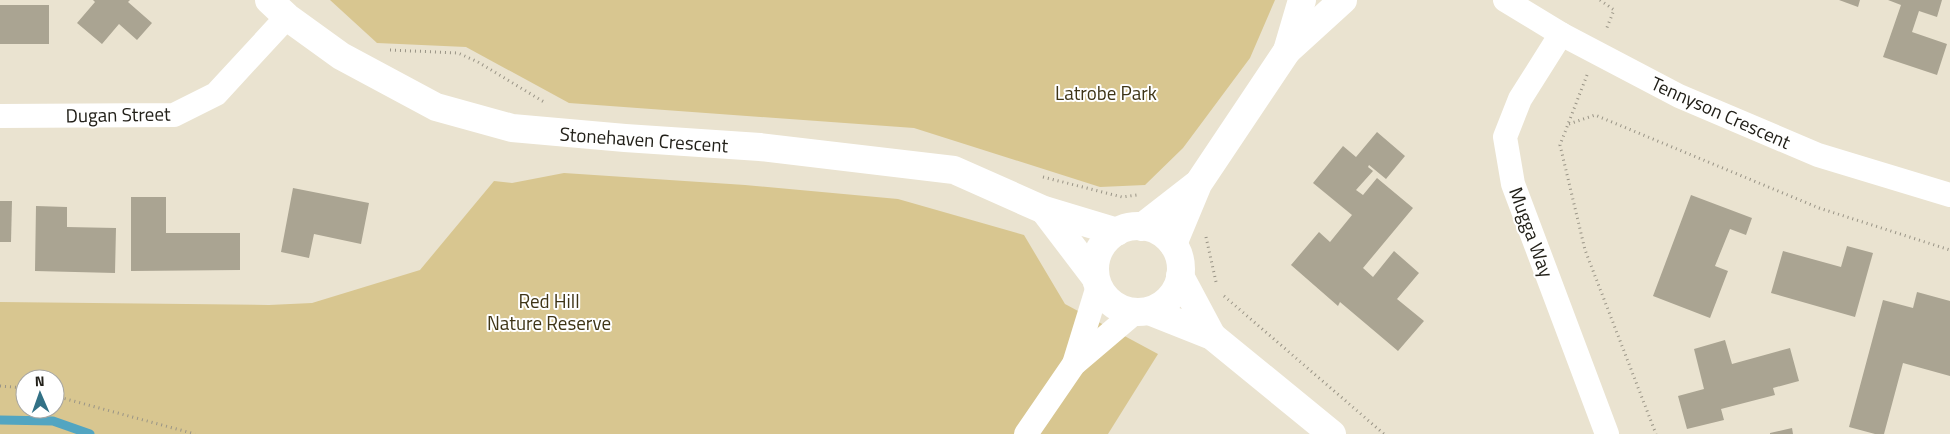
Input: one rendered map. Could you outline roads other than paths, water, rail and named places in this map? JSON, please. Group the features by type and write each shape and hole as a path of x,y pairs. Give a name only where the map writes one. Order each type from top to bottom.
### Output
{"main road":[{"path":"1287,51 1302,0"},
{"path":"1172,244 1198,184 1287,51 1343,0"},
{"name":"Stonehaven Crescent","path":"278,8 341,56 436,106 512,128 760,147 954,170 1044,210 1129,229"},
{"path":"1198,184 1129,229 1106,240 1099,251 1095,263 1096,281 1111,303 1122,310 1142,312 1212,336 1332,434"},
{"name":"Stonehaven Crescent","path":"1044,210 1096,281"},
{"path":"1129,229 1154,230 1164,236 1172,244 1181,264 1177,288 1170,298 1161,306 1142,312"},
{"path":"1180,276 1212,336"}],"street":[{"name":"Tennyson Crescent","path":"1505,0 1561,34 1679,96 1818,155 1950,195"},
{"name":"Dugan Street","path":"0,116 174,115 216,94 278,8"},
{"name":"Mugga Way","path":"1561,34 1520,99 1505,137 1513,184 1607,434"},
{"path":"1074,364 1096,281"},
{"path":"1026,434 1074,364 1142,312"}],"waterway":[{"path":"0,420 53,421 90,434"}],"park label":[{"name":"Latrobe Park","path":"1106,92"},
{"name":"Red Hill Nature Reserve","path":"549,311"}]}
